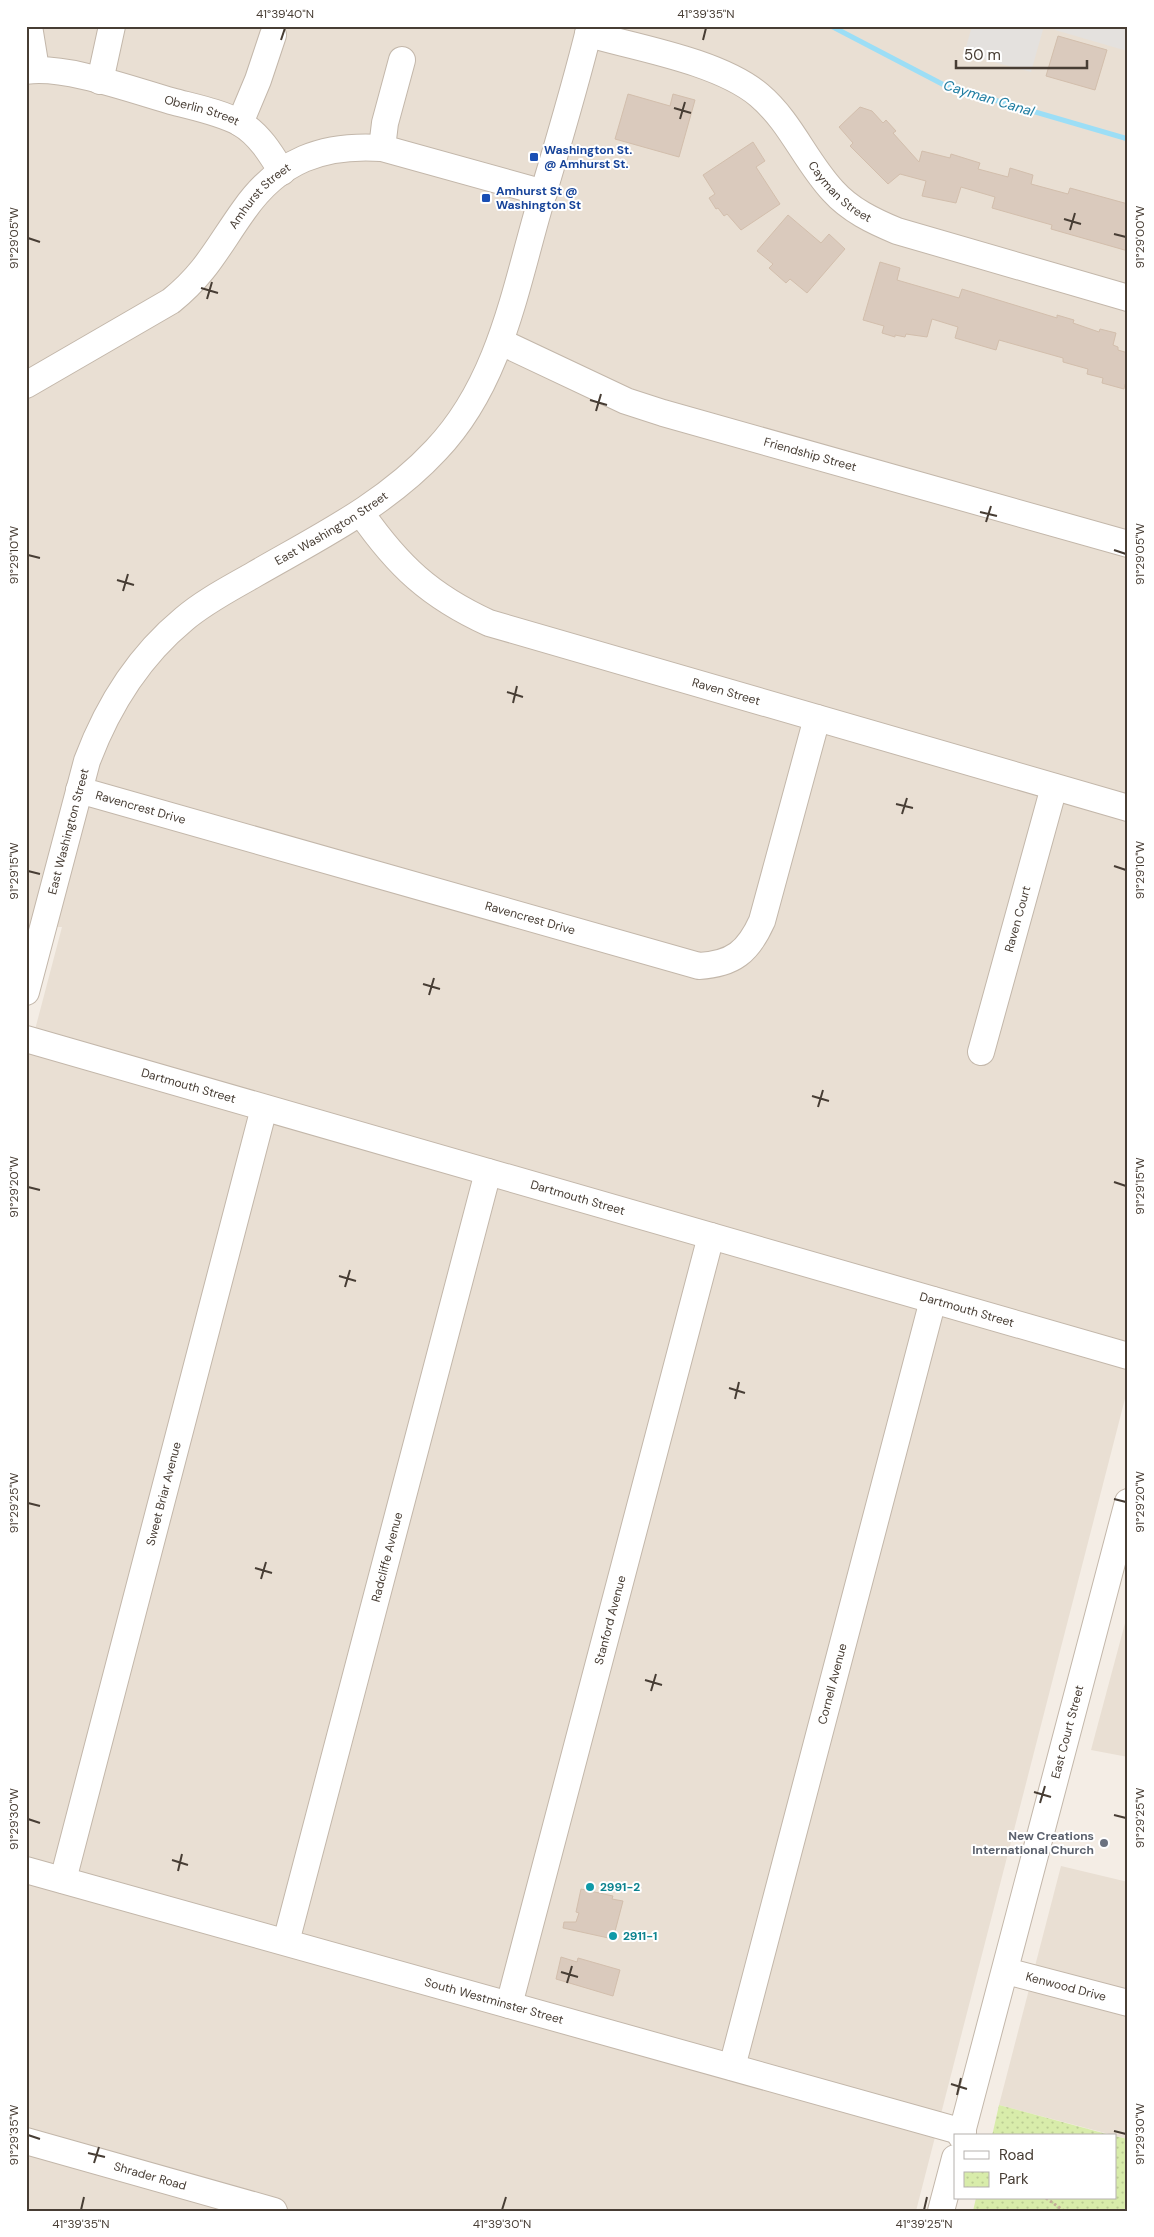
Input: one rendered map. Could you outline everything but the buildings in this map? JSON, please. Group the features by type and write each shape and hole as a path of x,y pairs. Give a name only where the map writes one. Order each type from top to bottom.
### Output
{"street":[{"name":"Oberlin Street","path":"29,26 31,70 54,70 100,81 212,112 240,123 251,131 263,144 282,172"},
{"path":"100,81 112,26"},
{"name":"East Washington Street","path":"26,992 87,761 117,696 154,647 184,619 209,601 361,513 408,478 438,448 459,422 477,393 501,342 589,30"},
{"name":"Cayman Street","path":"589,30 705,66 742,83 775,109 833,192 853,209 873,221 897,231 1128,298"},
{"path":"240,123 258,80 272,35"},
{"path":"382,148 384,123 402,60"},
{"name":"Amhurst Street","path":"26,385 171,301 189,287 208,266 245,208 260,190 298,161 326,151 354,146 382,148 544,193"},
{"name":"Friendship Street","path":"501,342 626,401 663,413 1128,544"},
{"name":"Raven Street","path":"361,513 383,545 407,571 435,593 465,612 490,623 1128,808"},
{"name":"Ravencrest Drive","path":"80,790 698,966 715,965 731,959 743,951 754,938 762,921 817,718"},
{"name":"Raven Court","path":"981,1052 1054,787"},
{"name":"Dartmouth Street","path":"26,1039 1128,1356"},
{"name":"Sweet Briar Avenue","path":"63,1880 264,1108"},
{"name":"Radcliffe Avenue","path":"286,1942 488,1172"},
{"name":"Stanford Avenue","path":"508,2005 711,1236"},
{"name":"Cornell Avenue","path":"732,2068 933,1300"},
{"name":"East Court Street","path":"962,2134 1128,1502"},
{"name":"South Westminster Street","path":"26,1870 962,2134"},
{"name":"Kenwood Drive","path":"1006,1971 1128,2003"},
{"name":"Shrader Road","path":"26,2142 274,2211"},
{"path":"940,2211 954,2162"}],"path":[{"path":"1049,2200 1064,2211"}],"shaded area":[{"path":"26,26 1128,26 1128,1387 916,2211 26,2211 26,1064 62,927 26,927"},
{"path":"972,26 1044,26 1031,72 964,54"},
{"path":"1056,26 1128,26 1127,51 1055,30"},
{"path":"1128,1612 1128,1757 1091,1750"},
{"path":"1061,1866 1128,1882 1128,2139 1116,2136 1116,2134 1109,2134 999,2105"}],"green space":[{"path":"999,2105 1107,2134 992,2134"},
{"path":"1116,2136 1128,2139 1128,2211 973,2211 976,2200 1116,2200"}],"waterway":[{"name":"Cayman Canal","path":"831,26 946,86 1128,139"}],"place":[{"name":"Washington St. @ Amhurst St.","path":"534,157"},
{"name":"Amhurst St @ Washington St","path":"486,198"},
{"name":"New Creations International Church","path":"1104,1843"},
{"name":"2991-2","path":"590,1887"},
{"name":"2911-1","path":"613,1936"}]}
